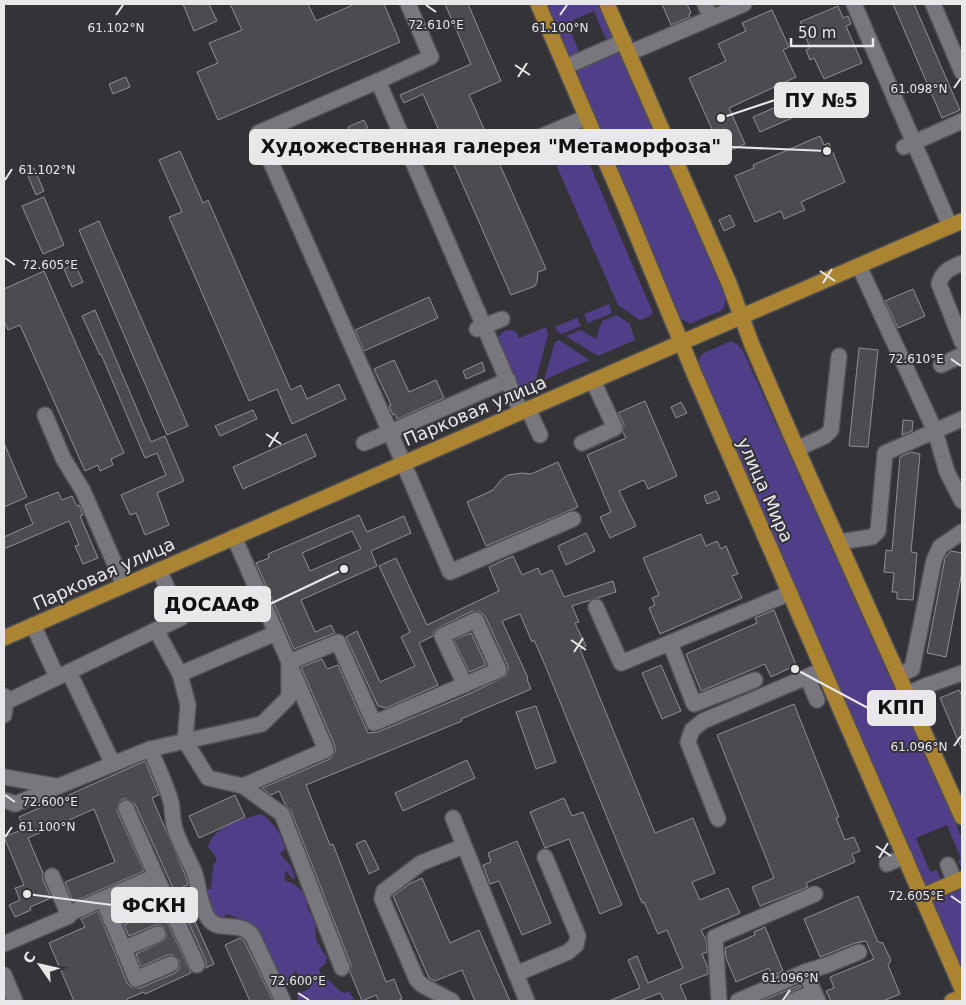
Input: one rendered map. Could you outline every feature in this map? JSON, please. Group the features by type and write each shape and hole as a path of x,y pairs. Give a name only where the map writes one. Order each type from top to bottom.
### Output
{"main road":[{"name":"улица Мира","path":"538,4 790,594 962,989"},
{"path":"607,4 798,449 962,817"},
{"name":"Парковая улица","path":"4,638 524,410 956,224"},
{"path":"923,896 959,880"},
{"path":"952,1001 962,997"}],"street":[{"path":"408,4 431,58 258,133 450,572 574,519"},
{"path":"705,4 711,18"},
{"path":"565,66 711,18 744,4"},
{"path":"854,4 909,145 935,183 956,224"},
{"path":"933,4 962,72"},
{"path":"378,81 481,328 524,410 540,435"},
{"path":"540,137 587,117"},
{"path":"909,145 962,121"},
{"path":"962,262 945,271 939,284 962,342"},
{"path":"859,266 935,431 947,472 962,501"},
{"path":"481,328 502,319"},
{"path":"941,365 962,355"},
{"path":"798,449 825,436 831,430 839,356"},
{"path":"364,443 508,380"},
{"path":"582,443 614,428 593,381"},
{"path":"45,415 63,458 83,491 124,585"},
{"path":"839,542 876,535 878,531 885,452 962,419"},
{"path":"898,675 912,669 934,560 940,547 962,532"},
{"path":"234,537 326,750 243,786"},
{"path":"5,704 181,618 159,570"},
{"path":"596,607 621,663 790,594"},
{"path":"34,625 113,764"},
{"path":"156,630 180,674 188,705 186,741 208,778 243,786 282,814 342,968"},
{"path":"180,674 276,633"},
{"path":"289,662 338,642 374,723 465,685"},
{"path":"670,643 694,704 755,680"},
{"path":"4,800 14,804 150,749 262,724 290,697 289,662"},
{"path":"718,819 688,742 692,730 703,721 823,670"},
{"path":"907,694 962,673"},
{"path":"808,677 817,700"},
{"path":"150,749 171,802 174,828 194,874 208,918 220,927 238,926 246,929 252,935 283,1001"},
{"path":"4,777 57,786"},
{"path":"126,808 197,965"},
{"path":"452,818 527,1001"},
{"path":"452,1001 422,985 417,980 382,899 384,891 421,863 464,846"},
{"path":"887,864 905,856"},
{"path":"516,974 568,952 576,945 578,936 546,857"},
{"path":"948,865 959,880"},
{"path":"52,876 68,914"},
{"path":"4,944 156,876"},
{"path":"719,1001 715,937 815,894"},
{"path":"103,899 136,979 171,964"},
{"path":"111,920 145,905"},
{"path":"123,949 158,934"},
{"path":"738,1001 859,952"},
{"path":"793,1001 816,997 806,972"},
{"path":"4,979 15,1001"}],"shaded area":[{"path":"543,4 599,4 612,34 611,39 609,40 605,37 594,11 567,23 578,49 577,56 569,59"},
{"path":"615,52 620,54 725,296 725,304 722,310 690,324 680,318 576,75 580,68"},
{"path":"575,130 653,313 640,320 618,305 550,151 545,149 543,144"},
{"path":"609,304 612,313 588,323 584,314"},
{"path":"617,315 630,324 635,340 598,356 566,336 581,330 596,339 602,321"},
{"path":"577,318 581,326 562,334 557,331 555,327"},
{"path":"546,327 548,334 535,384 519,391 498,342 499,337 502,333 512,330 517,333 519,338"},
{"path":"559,340 589,360 544,380 555,342"},
{"path":"731,341 737,344 743,351 962,838 962,869 958,861 961,859 947,825 916,838 930,872 937,870 941,880 934,885 929,886 922,881 700,368 699,359 702,354"},
{"path":"261,814 273,824 282,839 285,849 280,854 291,866 295,877 294,879 291,877 286,870 284,877 286,881 294,884 308,896 307,907 315,922 316,940 327,958 325,964 319,969 320,972 340,991 344,993 349,991 355,1001 297,1001 298,994 310,988 310,985 296,971 294,972 292,985 285,989 260,935 235,917 226,914 223,922 211,917 208,896 204,892 206,889 211,889 213,866 217,859 208,847 211,840 230,824"},
{"path":"962,888 962,973 931,902"}],"building":[{"path":"183,4 209,4 217,21 194,31"},
{"path":"230,4 308,4 316,21 355,4 384,4 400,42 218,120 197,72 218,63 209,43 242,30"},
{"path":"445,4 468,4 501,81 469,95 546,269 538,272 535,286 511,295 423,94 404,103 400,95 471,64"},
{"path":"662,4 687,4 691,13 689,14 690,17 671,25"},
{"path":"893,4 914,4 960,110 942,118"},
{"path":"838,6 843,18 848,16 851,24 846,26 862,63 824,79 814,58 810,60 806,50 810,48 800,22"},
{"path":"772,10 789,47 783,50 796,77 729,108 745,144 723,154 689,78 726,61 718,44 746,31 742,23"},
{"path":"126,77 130,87 113,94 109,84"},
{"path":"808,93 815,108 760,132 753,117"},
{"path":"364,120 374,142 361,147 355,135 352,136 348,127"},
{"path":"820,136 824,145 829,143 845,182 801,202 805,210 784,219 781,211 755,222 735,176 754,168 753,165"},
{"path":"180,151 203,203 208,200 291,390 301,385 307,399 339,384 346,399 292,424 277,389 249,401 169,217 182,212 159,160"},
{"path":"34,168 44,191 36,195 26,171"},
{"path":"44,197 64,245 43,254 22,206"},
{"path":"730,215 735,226 724,231 719,220"},
{"path":"99,221 188,426 167,435 79,230"},
{"path":"75,264 83,282 72,287 64,269"},
{"path":"44,271 124,453 111,459 113,465 100,471 98,465 85,471 20,325 8,330 4,321 4,289"},
{"path":"913,289 925,316 898,328 885,301"},
{"path":"429,297 438,318 364,351 355,330"},
{"path":"95,310 151,442 165,436 184,481 157,493 169,525 145,535 136,513 130,515 121,495 166,475 157,453 145,458 101,354 82,316"},
{"path":"859,348 878,350 868,447 849,446"},
{"path":"394,360 409,392 436,380 444,398 397,419 395,414 393,415 389,406 391,405 374,369"},
{"path":"482,362 485,371 466,379 463,371"},
{"path":"645,401 677,476 648,489 644,480 619,491 636,526 610,538 600,517 611,512 587,455 626,438 623,432 624,424 618,413"},
{"path":"681,402 687,413 676,418 671,407"},
{"path":"253,410 257,419 220,436 215,426"},
{"path":"903,420 913,421 912,431 902,435"},
{"path":"306,434 316,456 243,489 233,467"},
{"path":"4,443 27,497 4,507"},
{"path":"911,452 920,454 911,552 917,553 913,600 897,599 897,592 892,592 894,573 884,572 886,550 892,551 900,457"},
{"path":"558,462 578,507 486,546 467,502 493,490 508,475 531,474"},
{"path":"716,491 720,499 707,504 704,496"},
{"path":"58,492 62,500 72,496 77,506 79,505 83,515 80,516 98,558 83,564 75,546 79,545 69,521 4,549 4,537 33,524 25,505"},
{"path":"359,515 367,532 404,516 411,533 371,551 377,566 301,600 315,632 331,625 335,633 294,649 256,563 269,558 268,554","holes":["352,531 361,549 310,571 302,553"]},
{"path":"586,533 595,551 566,565 558,546"},
{"path":"701,534 706,546 717,541 721,549 726,546 738,574 732,576 742,598 660,634 649,608 655,605 652,598 659,595 643,558"},
{"path":"951,551 962,553 962,572 946,657 927,653 945,558"},
{"path":"513,556 522,575 538,568 541,575 552,570 564,597 613,581 616,592 572,606 579,622 575,623 586,646 580,649 655,833 693,818 715,873 692,882 700,900 728,888 740,913 701,930 706,940 707,952 702,954 708,968 708,974 680,985 687,1001 664,1001 660,993 639,1001 609,1001 640,988 628,960 637,956 648,983 683,968 667,930 658,934 644,902 642,903 545,665 534,640 532,642 520,614 502,621 528,678 531,689 461,719 462,721 306,785 330,845 333,844 386,982 394,979 402,999 397,1001 379,1001 376,995 362,1001 350,972 351,965 291,811 285,804 279,791 271,795 262,788 330,759 335,752 335,746 301,667 322,659 327,669 338,665 368,733 378,732 469,694 506,676 508,666 485,616 481,612 472,611 438,628 434,631 433,636 419,643 438,685 386,708 378,706 346,637 357,631 380,682 415,666 401,637 410,632 379,566 396,558 427,625 499,591 489,567"},
{"path":"774,610 796,665 771,677 765,664 701,691 686,654 757,623 755,618"},
{"path":"471,633 486,665 469,672 454,640"},
{"path":"661,665 681,711 662,719 642,673"},
{"path":"959,690 962,696 962,750 940,698"},
{"path":"794,704 839,817 836,818 845,840 854,837 860,851 852,854 855,862 806,883 808,887 760,906 752,887 774,878 717,735"},
{"path":"536,706 556,762 536,769 516,712"},
{"path":"467,760 475,778 403,811 395,793"},
{"path":"145,761 159,795 152,798 186,877 188,885 180,888 214,964 206,968 206,961 135,804 127,799 119,802 117,811 144,871 73,902 65,882 115,862 94,809 28,838 51,898 30,907 31,910 15,917 9,905 20,900 15,888 24,885 4,837 24,829 19,817"},
{"path":"235,795 245,817 199,838 189,816"},
{"path":"564,798 572,816 583,812 622,905 600,914 569,839 545,848 530,812"},
{"path":"365,840 379,869 369,874 356,844"},
{"path":"517,841 551,923 522,935 499,881 490,884 483,865 491,862 488,853"},
{"path":"422,878 450,943 479,930 510,1001 475,1001 462,970 435,981 429,978 393,896 409,884"},
{"path":"151,888 191,973 145,994 144,992 127,999 128,1001 74,1001 49,943 85,927 81,919 98,911 127,983 131,987 140,988 175,973 179,969 180,961 173,955 167,955 141,967 136,954 165,940 167,935 164,927 155,925 129,936 124,925 152,911 154,906 151,898 142,896 117,907 115,904"},
{"path":"858,896 878,942 883,943 891,960 888,965 900,994 883,1001 831,1001 826,991 834,988 830,977 874,959 866,941 855,943 820,957 804,919"},
{"path":"765,927 783,971 772,976 769,968 736,982 726,958 725,948 755,935 754,932"},
{"path":"240,938 244,941 273,1001 250,1001 225,945"},
{"path":"800,985 801,987 789,993 780,1001 761,1001"}],"place":[{"name":"ПУ №5","path":"721,118"},
{"name":"Художественная галерея \"Метаморфоза\"","path":"827,151"},
{"name":"ДОСААФ","path":"344,569"},
{"name":"КПП","path":"795,669"},
{"name":"ФСКН","path":"27,894"}]}
